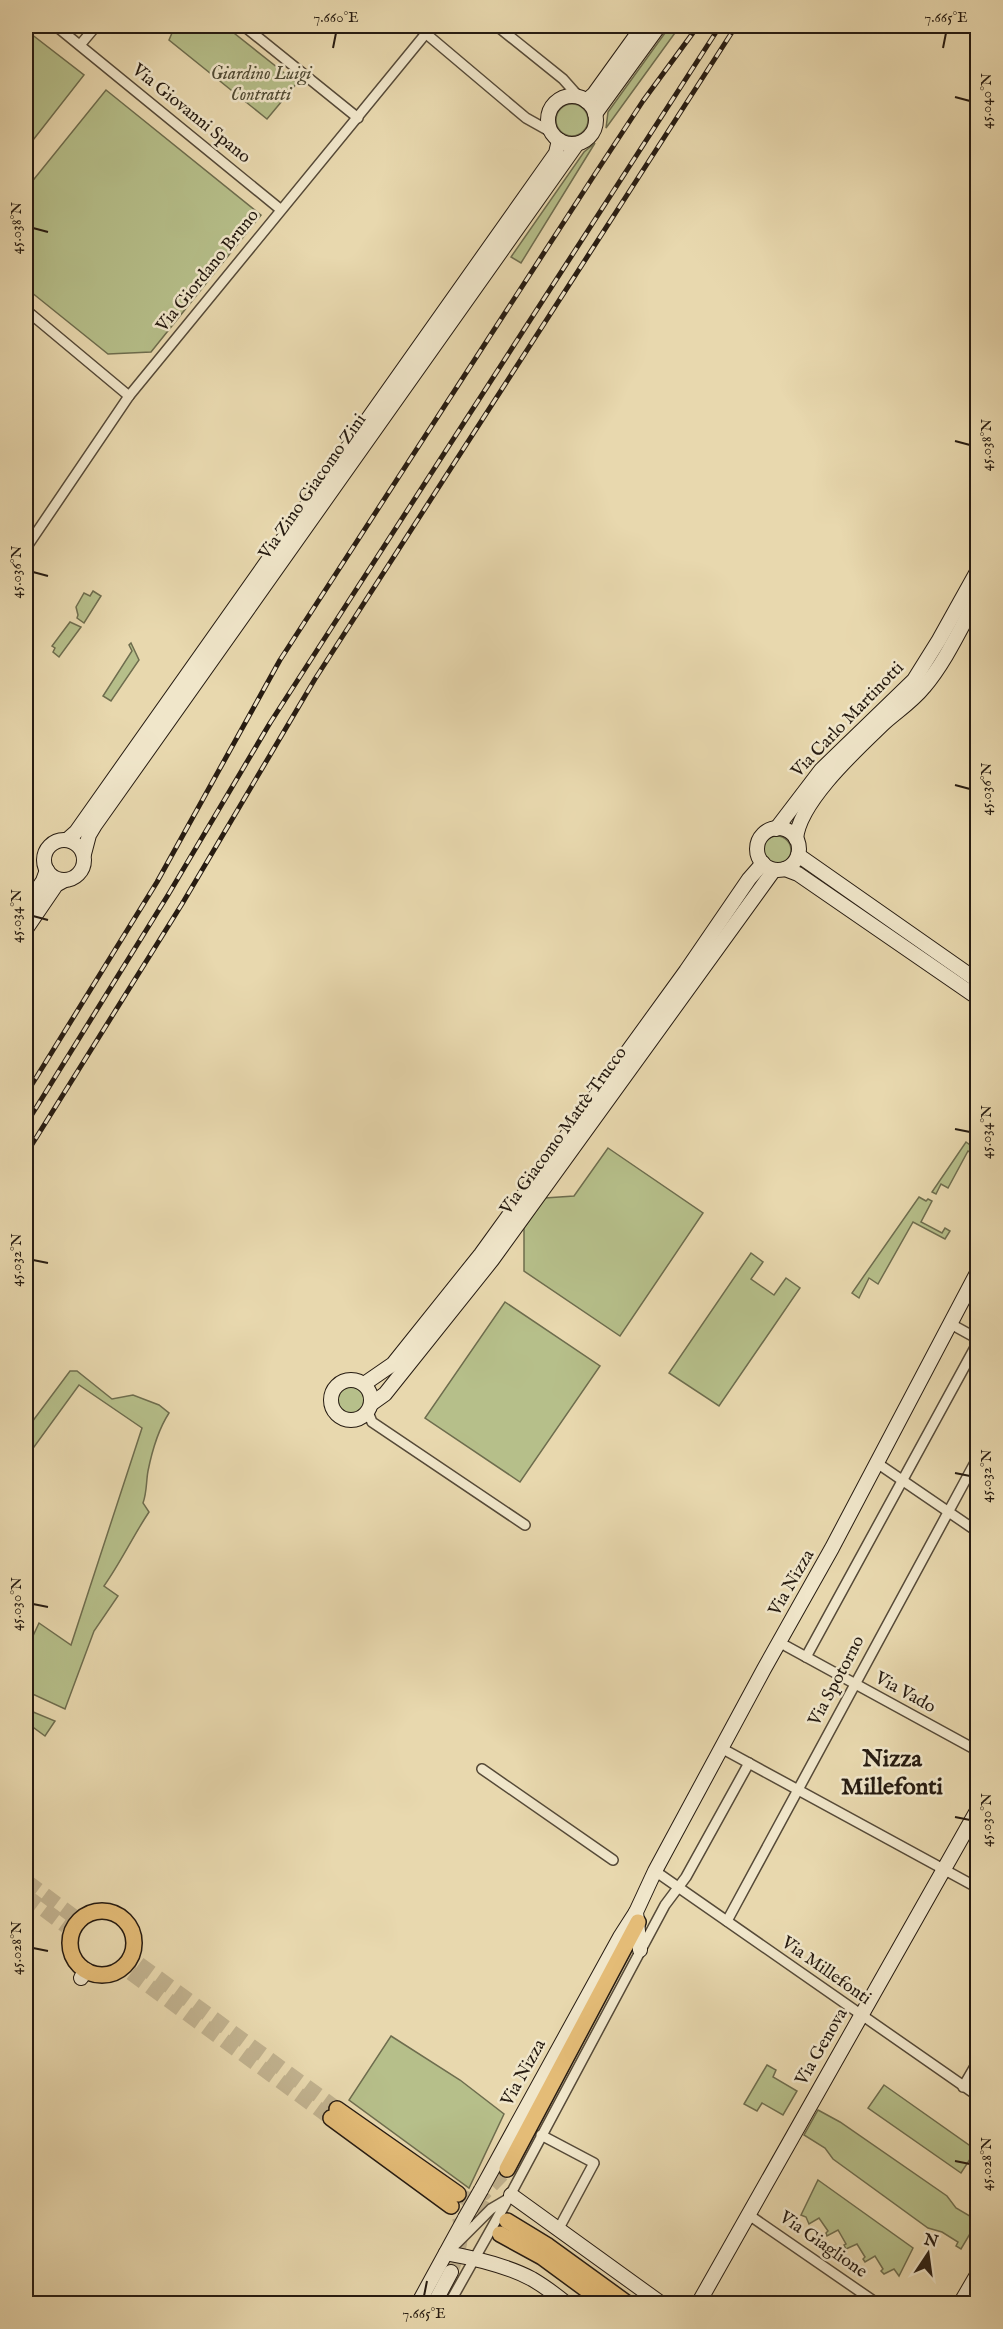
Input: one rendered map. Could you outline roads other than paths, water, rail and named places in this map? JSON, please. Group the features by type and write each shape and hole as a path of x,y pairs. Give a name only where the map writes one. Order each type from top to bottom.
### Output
{"main road":[{"path":"99,1911 114,1912 122,1917 133,1931 134,1949 131,1965 110,1974 83,1974 72,1953 70,1938 72,1923 87,1914 99,1911"},
{"path":"507,2169 637,1917"},
{"path":"334,2114 454,2200"},
{"path":"606,2304 503,2228 548,2246 628,2304"}],"street":[{"name":"Via Giovanni Spano","path":"56,26 280,209"},
{"path":"81,45 96,26"},
{"path":"244,26 358,118"},
{"path":"417,26 429,29 526,118 564,143 577,144 585,141 594,129 595,114 659,26"},
{"path":"496,26 563,79 595,114"},
{"path":"555,136 548,118 553,105 565,97 582,99 600,87 643,26"},
{"name":"Via Giordano Bruno","path":"26,548 129,396 429,29"},
{"name":"Via Zino Giacomo Zini","path":"67,840 76,832 556,153 555,136"},
{"name":"Via Zino Giacomo Zini","path":"84,854 89,835 95,825 577,144"},
{"path":"26,310 129,396"},
{"name":"Via Carlo Martinotti","path":"776,829 821,770 914,680 978,570"},
{"name":"Via Carlo Martinotti","path":"796,839 800,820 831,778 917,694 935,672 978,597"},
{"path":"774,867 791,866 798,855 796,839 787,831 776,829 764,834 758,843 758,856 774,867 798,874 978,998"},
{"path":"26,929 56,885 74,877 81,871 84,854 77,845 67,840 56,842 48,849 44,860 47,870 56,878 65,880"},
{"path":"798,855 978,981"},
{"name":"Via Giacomo Mattè Trucco","path":"364,1384 393,1364 481,1254 686,971 749,879 774,867"},
{"name":"Via Giacomo Mattè Trucco","path":"369,1408 385,1394 492,1260 774,867"},
{"path":"26,906 43,881 47,870"},
{"name":"Via Nizza","path":"418,2304 620,1936 637,1917 655,1871 877,1463 978,1271"},
{"path":"806,1657 978,1340 949,1323"},
{"path":"369,1408 354,1420 343,1418 336,1413 331,1400 334,1389 341,1382 350,1379 364,1384 370,1393 369,1408 372,1422 525,1525"},
{"name":"Via Spotorno","path":"727,1921 978,1457"},
{"path":"877,1463 978,1532"},
{"name":"Via Vado","path":"786,1646 978,1751"},
{"path":"723,1749 978,1888"},
{"name":"Via Nizza","path":"449,2304 509,2197 640,1950 749,1763"},
{"path":"482,1769 613,1860"},
{"name":"Via Genova","path":"698,2304 978,1809"},
{"name":"Via Millefonti","path":"655,1871 978,2096"},
{"name":"Via Nizza","path":"637,1917 640,1950"},
{"path":"963,2086 978,2061"},
{"path":"541,2135 594,2163 558,2230"},
{"path":"509,2197 662,2304"},
{"name":"Via Nizza","path":"446,2253 491,2209 509,2197"},
{"name":"Via Giaglione","path":"749,2215 878,2304"},
{"path":"446,2253 475,2259 519,2273 534,2280 567,2304"},
{"path":"434,2304 451,2272"},
{"path":"960,2304 978,2273"}],"tunnel":[{"path":"26,1881 73,1916"},
{"path":"26,1896 66,1926"},
{"path":"139,1964 337,2109"},
{"path":"131,1973 331,2118"},
{"path":"473,2198 484,2193 507,2169"},
{"path":"458,2194 507,2221"},
{"path":"451,2272 461,2234 457,2210"}],"railway":[{"path":"26,1094 157,882 280,660 643,101 698,26"},
{"path":"26,1124 168,895 270,723 720,26"},
{"path":"26,1154 182,904 315,679 736,26"}],"district":[{"name":"Nizza Millefonti","path":"892,1773"}],"park label":[{"name":"Giardino Luigi Contratti","path":"261,84"}]}
